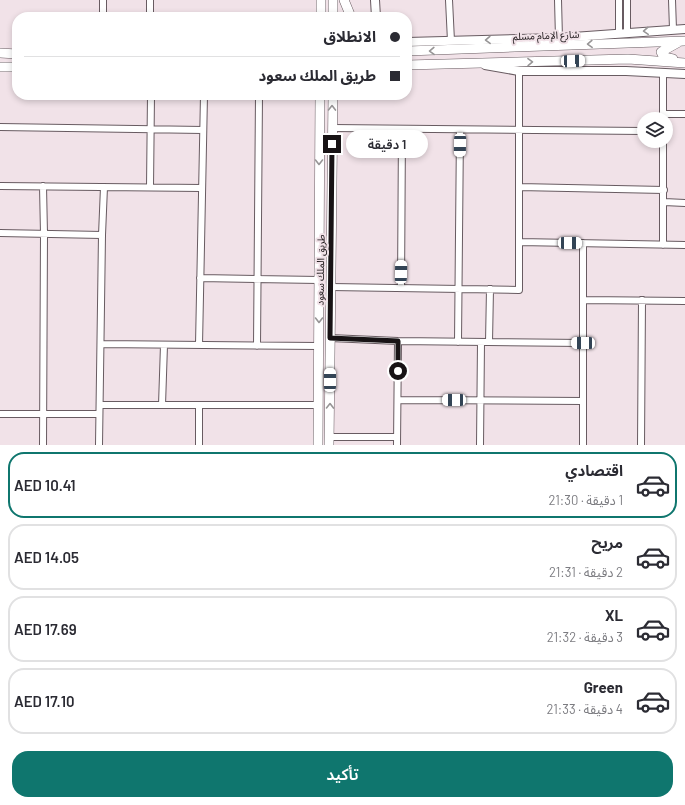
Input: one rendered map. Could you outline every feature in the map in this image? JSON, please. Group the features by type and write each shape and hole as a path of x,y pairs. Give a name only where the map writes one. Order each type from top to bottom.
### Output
{"main road":[{"path":"321,0 321,12"},
{"path":"333,0 333,12"},
{"path":"344,0 349,12"},
{"path":"682,41 661,52 664,57 685,62"},
{"name":"شارع الإمام مسلم","path":"412,52 682,41"},
{"path":"0,53 12,54"},
{"path":"412,65 628,60 685,62"},
{"path":"0,67 12,67"},
{"name":"طريق الملك سعود","path":"318,445 320,100"},
{"name":"طريق الملك سعود","path":"329,441 333,100"}],"street":[{"path":"103,0 103,12"},
{"path":"150,0 150,12"},
{"path":"375,0 376,12"},
{"path":"449,0 451,41"},
{"path":"558,0 559,38"},
{"path":"619,0 623,33"},
{"path":"623,33 627,0"},
{"path":"672,0 673,30"},
{"path":"412,42 559,38 685,29"},
{"path":"469,63 519,71 626,70 685,74"},
{"path":"331,287 519,290 519,71"},
{"path":"663,73 663,112"},
{"path":"150,187 151,100"},
{"path":"199,345 204,100"},
{"path":"257,346 260,100"},
{"path":"673,115 685,114"},
{"path":"0,128 203,130"},
{"path":"332,128 637,131"},
{"path":"401,288 402,129"},
{"path":"458,342 460,130"},
{"path":"663,148 663,245"},
{"path":"0,186 202,188"},
{"path":"43,186 43,445"},
{"path":"99,445 104,187"},
{"path":"519,187 664,190"},
{"path":"664,202 685,203"},
{"path":"0,233 102,235"},
{"path":"519,242 685,245"},
{"path":"583,243 583,445"},
{"path":"200,278 319,280"},
{"path":"489,342 490,289"},
{"path":"583,300 685,301"},
{"path":"641,445 642,300"},
{"path":"330,338 398,341 583,343"},
{"path":"397,445 398,341"},
{"path":"480,445 481,342"},
{"path":"101,344 319,346"},
{"path":"162,405 164,345"},
{"path":"398,400 583,401"},
{"path":"100,405 319,405"},
{"path":"199,405 199,445"},
{"path":"0,414 99,414"},
{"path":"329,441 397,437"}],"route":[{"path":"332,144 330,338 398,341 398,371"}]}
